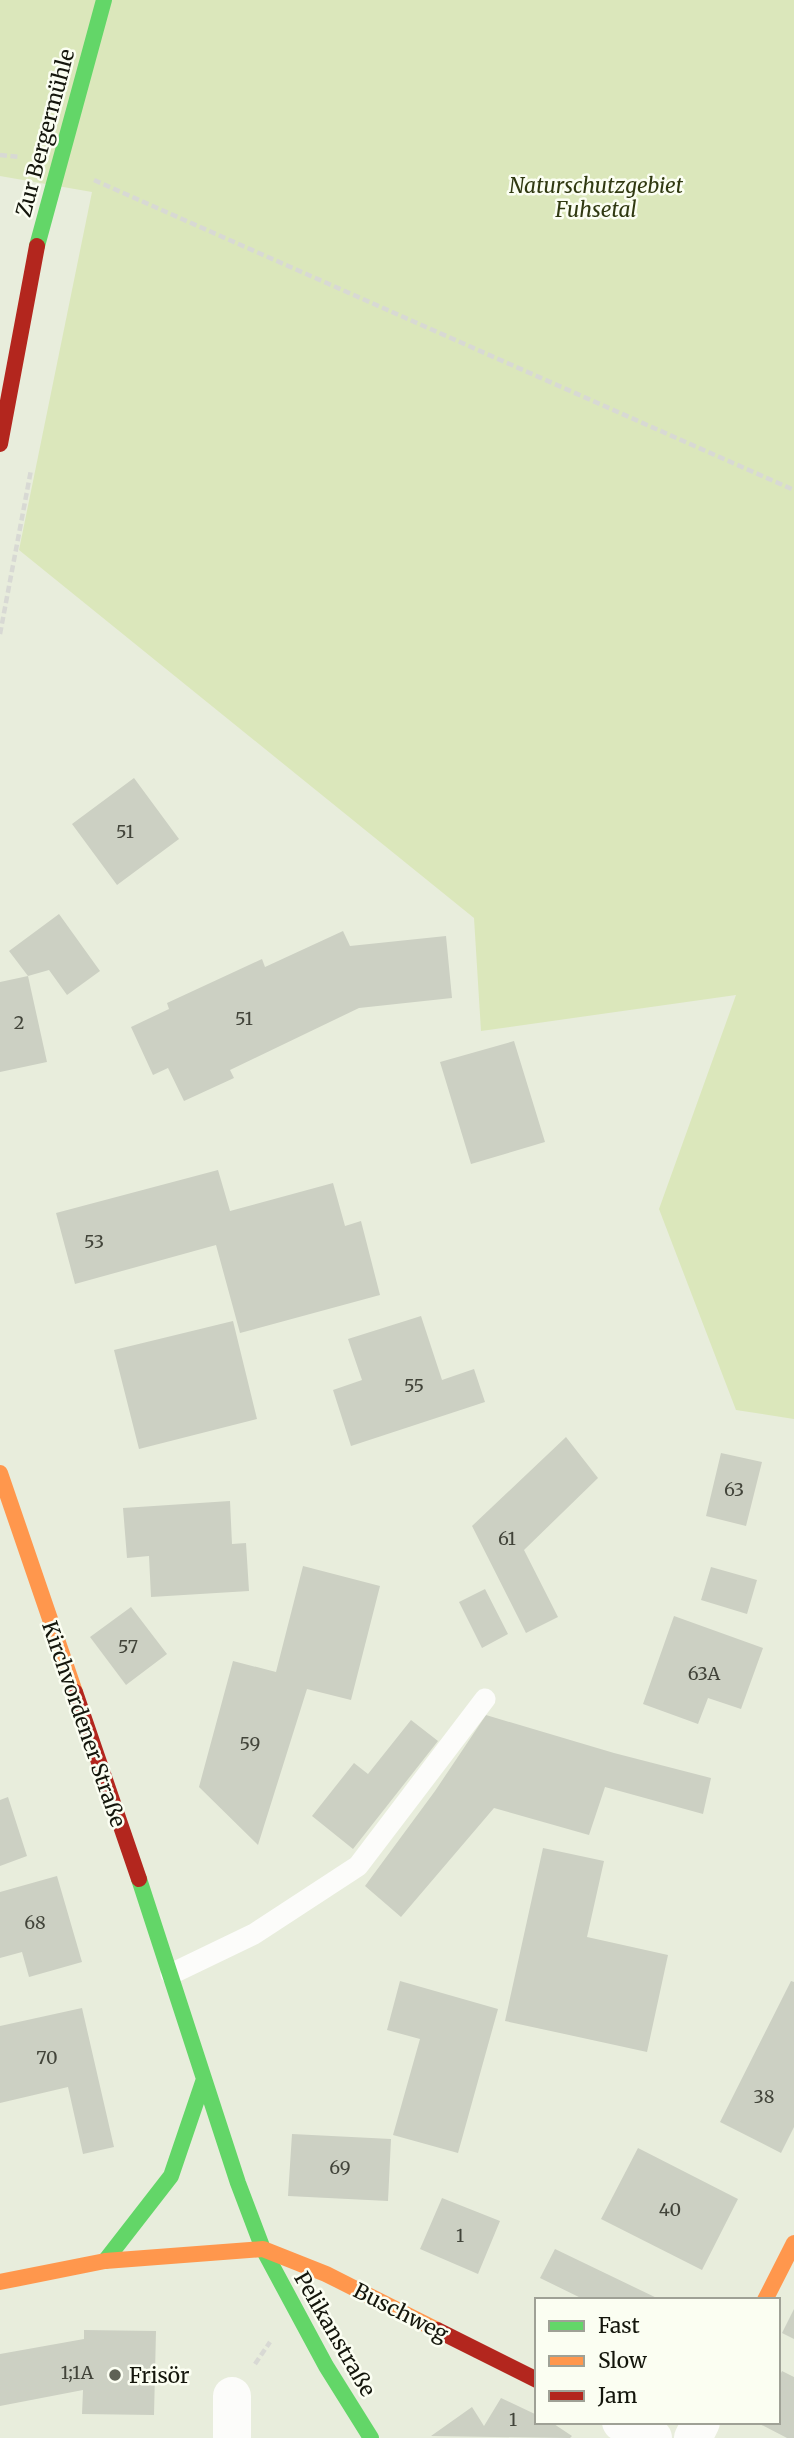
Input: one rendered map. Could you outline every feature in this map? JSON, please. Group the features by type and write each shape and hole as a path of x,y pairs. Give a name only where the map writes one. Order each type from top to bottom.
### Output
{"street":[{"name":"Zur Bergermühle","path":"0,444 40,229 104,0"},
{"name":"Kirchvordener Straße","path":"0,1474 263,2249"},
{"path":"105,2261 171,2176 204,2079"},
{"path":"766,2298 794,2243"},
{"path":"0,2282 105,2261 263,2249"},
{"name":"Pelikanstraße","path":"263,2249 326,2365 371,2438"},
{"name":"Buschweg","path":"263,2249 326,2274 535,2379"},
{"path":"232,2396 232,2438"},
{"path":"625,2424 653,2438"}],"lane":[{"path":"171,1974 254,1934 358,1866 485,1699"}],"path":[{"path":"57,163 794,490"},
{"path":"232,2396 295,2307"}],"green space":[{"name":"Naturschutzgebiet Fuhsetal","path":"0,0 794,0 794,1419 736,1410 659,1209 736,995 481,1031 474,918 19,550 92,192 0,176"}],"building":[{"path":"134,778 179,839 117,885 72,824"},
{"path":"59,914 100,971 67,995 49,970 28,976 9,951"},
{"path":"343,931 350,946 446,936 452,998 359,1008 230,1070 234,1078 184,1101 168,1068 153,1075 131,1027 169,1009 167,1003 262,959 265,967"},
{"path":"28,976 47,1062 0,1072 0,982"},
{"path":"514,1041 545,1142 471,1164 440,1062"},
{"path":"218,1170 230,1211 333,1183 345,1226 361,1221 380,1295 240,1333 216,1245 75,1284 56,1213"},
{"path":"421,1316 442,1380 474,1369 485,1402 351,1446 333,1390 362,1380 348,1339"},
{"path":"233,1321 257,1419 139,1449 114,1350"},
{"path":"566,1437 598,1478 524,1550 558,1617 526,1633 472,1526"},
{"path":"721,1453 762,1462 746,1526 706,1516"},
{"path":"230,1501 232,1544 246,1543 249,1591 151,1597 149,1556 127,1558 123,1508"},
{"path":"303,1566 380,1586 351,1700 307,1689 258,1845 199,1787 233,1661 276,1672"},
{"path":"711,1567 757,1580 747,1614 701,1600"},
{"path":"485,1589 508,1634 482,1648 459,1602"},
{"path":"131,1607 167,1654 126,1685 90,1637"},
{"path":"674,1616 763,1648 741,1709 708,1698 698,1724 643,1704"},
{"path":"486,1715 711,1778 703,1814 605,1787 589,1835 494,1808 401,1917 365,1886 435,1791"},
{"path":"411,1720 438,1741 353,1849 312,1816 354,1763 368,1774"},
{"path":"8,1797 27,1856 0,1866 0,1800"},
{"path":"543,1848 604,1861 587,1937 668,1955 647,2052 505,2021"},
{"path":"57,1876 82,1962 29,1977 22,1952 0,1958 0,1892"},
{"path":"400,1981 498,2009 458,2153 393,2135 420,2039 387,2030"},
{"path":"791,1981 794,1982 794,2127 781,2153 720,2122"},
{"path":"82,2008 114,2147 83,2154 68,2087 0,2103 0,2026"},
{"path":"292,2134 391,2139 388,2201 288,2196"},
{"path":"638,2148 738,2199 702,2270 601,2219"},
{"path":"442,2198 500,2221 478,2274 420,2249"},
{"path":"555,2249 657,2298 581,2298 540,2278"},
{"path":"794,2309 794,2339 782,2333"},
{"path":"84,2330 156,2331 154,2415 82,2414 83,2390 0,2406 0,2354 84,2339"},
{"path":"782,2371 794,2377 794,2438 787,2438 760,2424 780,2424"},
{"path":"501,2398 535,2414 535,2424 554,2424 572,2436 431,2436 472,2407 484,2426"}],"traffic: fast":[{"path":"37,246 104,0"},
{"path":"139,1879 238,2183 263,2249 326,2366 371,2438"},
{"path":"105,2261 171,2176 204,2079"}],"traffic: slow":[{"path":"0,1473 75,1692"},
{"path":"766,2298 794,2243"},
{"path":"0,2282 105,2261 263,2249 326,2274 437,2330"}],"traffic: jam":[{"path":"0,444 37,246"},
{"path":"75,1692 139,1879"},
{"path":"437,2330 535,2379"}],"place":[{"name":"Frisör","path":"115,2375"}]}
